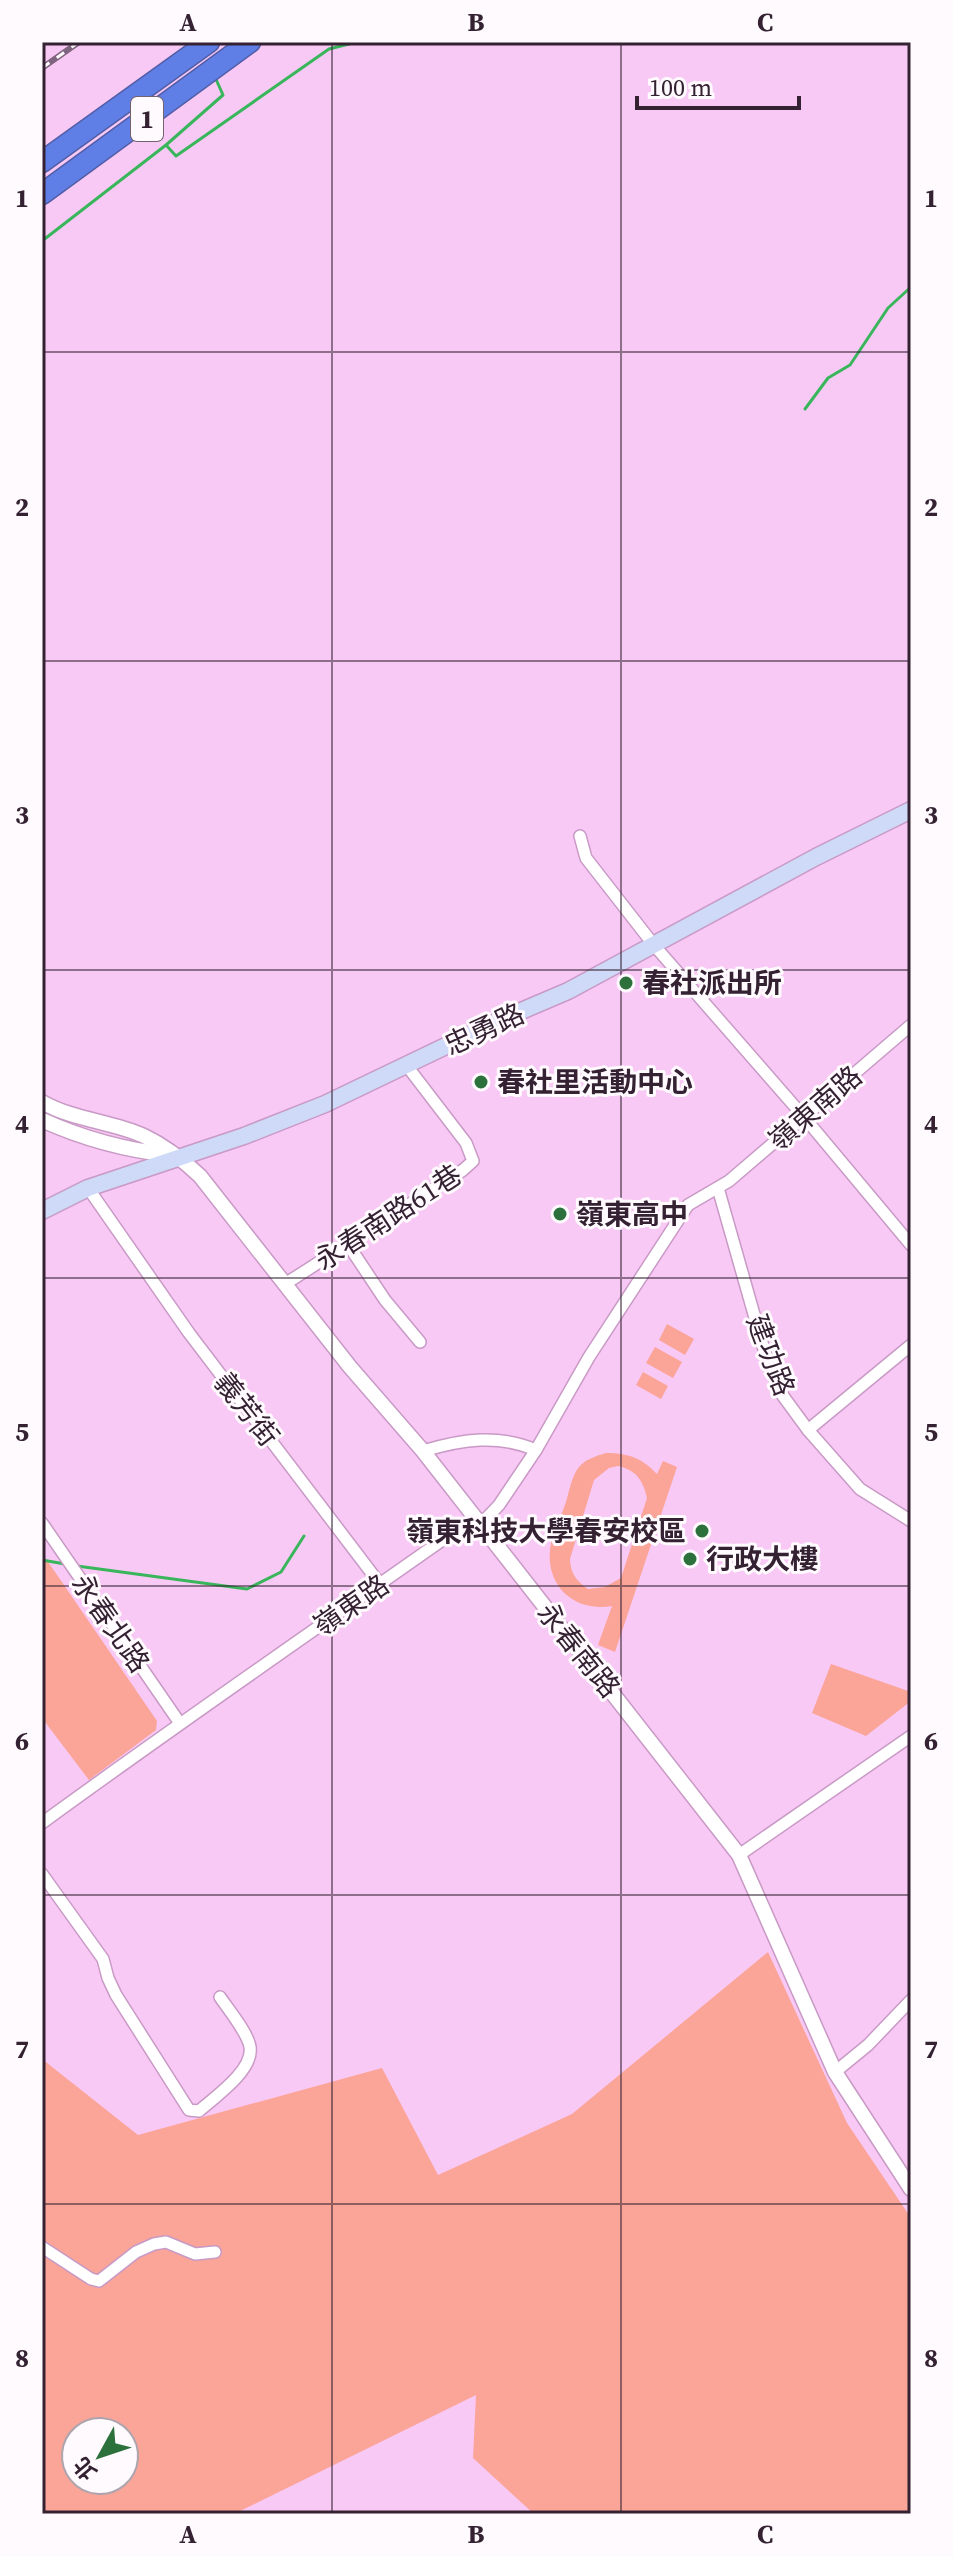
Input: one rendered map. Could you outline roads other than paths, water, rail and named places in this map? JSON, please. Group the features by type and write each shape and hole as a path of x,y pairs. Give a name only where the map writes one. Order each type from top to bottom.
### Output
{"highway":[{"name":"1","path":"42,162 209,42"},
{"name":"1","path":"42,194 250,42"}],"main road":[{"name":"忠勇路","path":"42,1211 88,1188 244,1136 325,1104 568,991 816,857 911,810"}],"street":[{"path":"580,836 586,858 653,944 911,1245"},
{"name":"嶺東南路","path":"718,1188 764,1153 911,1025"},
{"name":"永春南路61巷","path":"285,1284 473,1161 466,1143 407,1066"},
{"name":"永春南路","path":"42,1102 142,1135 179,1156 200,1176 350,1367 423,1451 739,1855 835,2072 911,2189"},
{"path":"42,1120 129,1151 179,1156"},
{"name":"義芳街","path":"88,1188 189,1333 380,1584"},
{"name":"建功路","path":"718,1188 769,1367 783,1396 808,1430 860,1489 911,1521"},
{"name":"嶺東路","path":"42,1823 179,1722 458,1529 479,1526 499,1505 536,1450 589,1357 688,1205 718,1188"},
{"path":"347,1243 385,1300 420,1342"},
{"path":"808,1430 911,1345"},
{"path":"423,1451 459,1442 492,1439 517,1442 536,1450"},
{"name":"永春北路","path":"42,1523 179,1722"},
{"path":"739,1855 911,1736"},
{"path":"42,1874 103,1959 116,1995 189,2110 199,2111 234,2081 250,2055 250,2044 220,1997"},
{"path":"835,2072 868,2045 911,2000"},
{"path":"42,2247 99,2281 136,2252 154,2244 166,2242 195,2254 215,2252"}],"waterway":[{"path":"166,145 176,156 329,49 357,42"},
{"path":"42,241 166,145 223,95 215,77"},
{"path":"805,409 828,378 850,365 888,308 911,287"},
{"path":"77,1566 247,1589 281,1572 304,1536"},
{"path":"42,1560 65,1564"}],"railway":[{"path":"42,68 79,42"}],"place":[{"name":"春社派出所","path":"626,983"},
{"name":"春社里活動中心","path":"481,1082"},
{"name":"嶺東高中","path":"560,1214"},
{"name":"嶺東科技大學春安校區","path":"702,1531"},
{"name":"行政大樓","path":"690,1559"}]}
